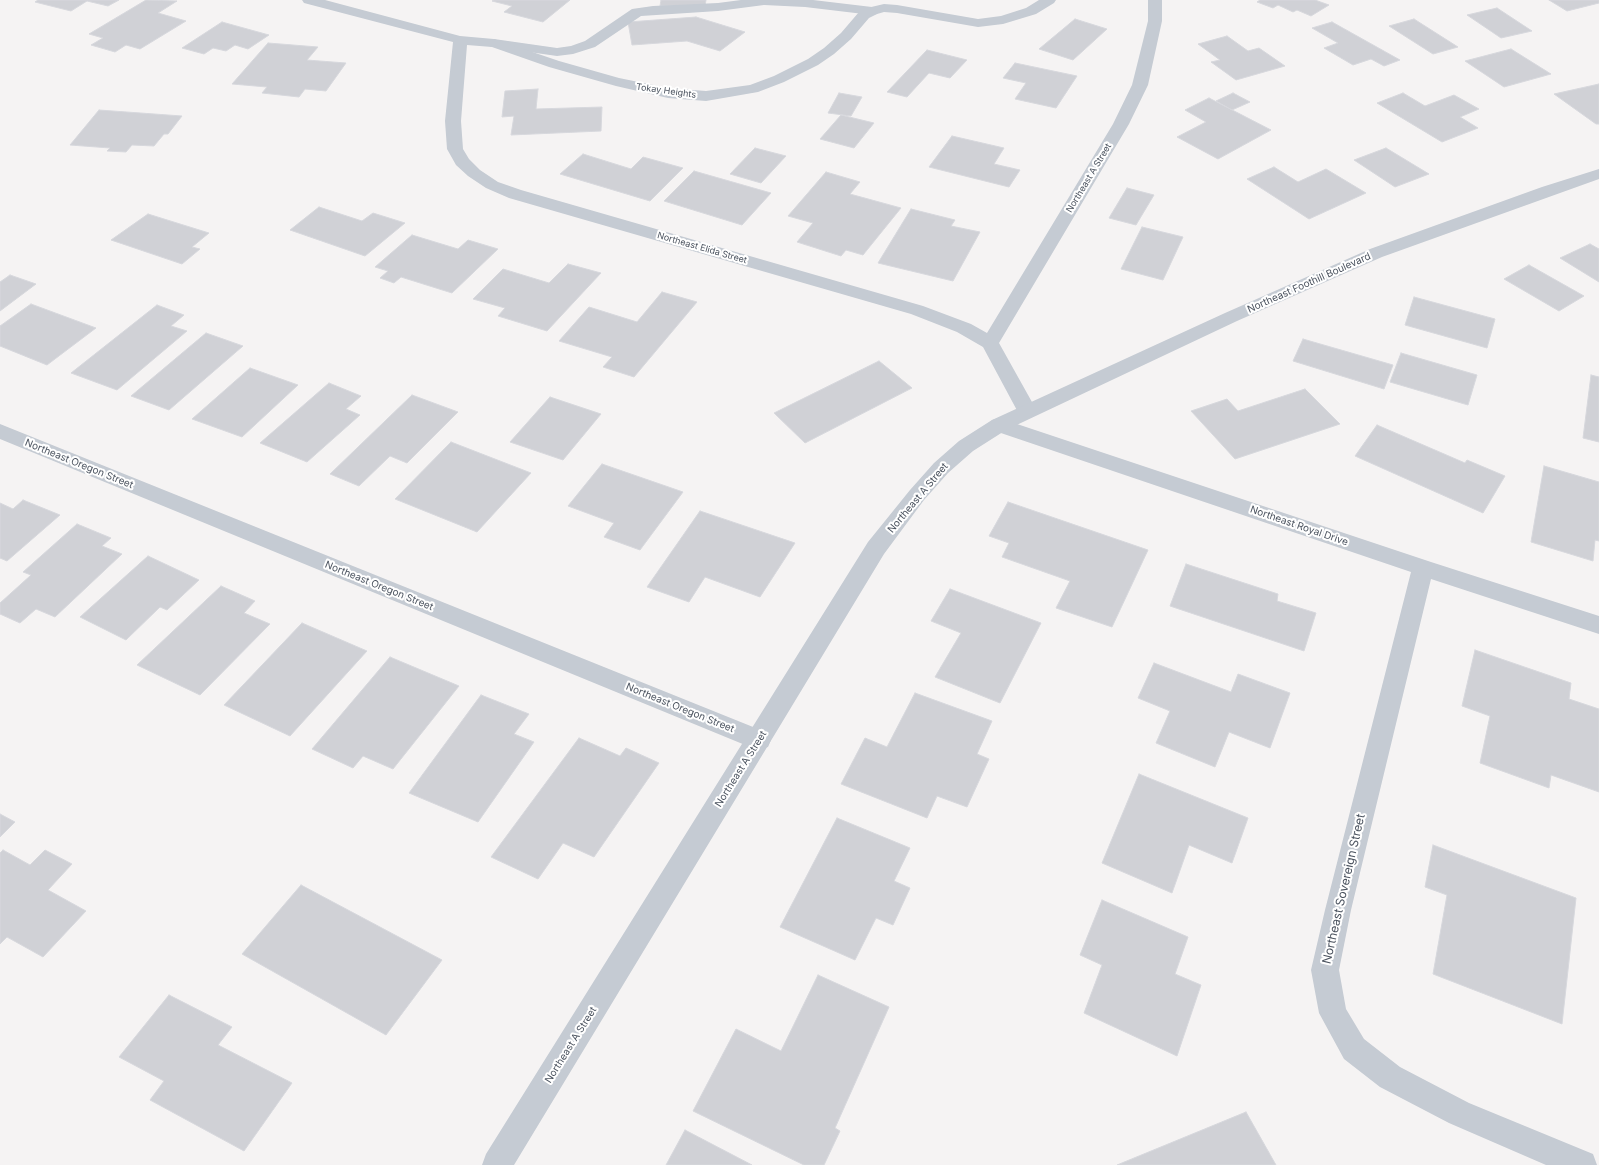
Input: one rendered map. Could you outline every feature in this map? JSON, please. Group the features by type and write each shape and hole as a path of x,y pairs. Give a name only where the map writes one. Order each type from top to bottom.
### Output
{"street":[{"name":"Tokay Heights","path":"309,0 460,40 494,43 554,64 616,82 668,93 706,96 753,89 779,79 813,62 829,51 846,36 864,15 872,11"},
{"path":"872,11 884,8 897,9 978,23 1003,20 1031,11 1049,0"},
{"name":"Northeast A Street","path":"990,343 1121,124 1142,78 1155,21 1155,0"},
{"name":"Northeast Elida Street","path":"460,40 453,121 455,149 462,162 474,173 492,185 543,203 917,310 964,328 990,343"},
{"name":"Northeast Foothill Boulevard","path":"1027,411 1224,320 1376,253 1599,174"},
{"path":"990,343 1027,411"},
{"name":"Northeast A Street","path":"497,1165 876,548 917,495 941,468 966,446 999,425 1027,411"},
{"name":"Northeast Royal Drive","path":"999,425 1423,568 1599,625"},
{"name":"Northeast Oregon Street","path":"0,431 759,740"},
{"name":"Northeast Sovereign Street","path":"1423,568 1338,910 1325,970 1332,1013 1354,1049 1390,1077 1459,1113 1582,1165"}],"lane":[{"path":"494,43 557,52 573,50 590,44 637,12 653,10 718,7 764,1 804,3 872,11"}],"building":[{"path":"38,0 119,0 108,6 87,1 71,11 35,2"},
{"path":"146,0 177,1 158,13 186,21 140,49 126,45 115,52 91,45 103,38 89,34"},
{"path":"570,0 543,22 504,12 512,6 492,1"},
{"path":"661,0 706,0 705,6 660,6"},
{"path":"1260,0 1315,0 1329,5 1311,16 1297,10 1293,12 1278,5 1273,8 1257,2"},
{"path":"1549,0 1599,0 1599,3 1567,11"},
{"path":"1497,8 1532,31 1501,38 1467,15"},
{"path":"696,17 745,32 720,51 687,41 632,45 628,22"},
{"path":"1075,19 1107,29 1073,60 1039,49"},
{"path":"1414,19 1458,47 1433,54 1389,26"},
{"path":"222,22 269,35 248,49 235,45 226,51 213,48 204,54 182,48"},
{"path":"1332,22 1400,60 1384,66 1371,59 1353,65 1324,48 1338,43 1312,28"},
{"path":"1227,36 1248,51 1259,48 1285,66 1236,80 1211,62 1220,60 1198,44"},
{"path":"268,43 318,47 307,60 346,63 326,91 305,89 299,97 262,93 267,87 232,84"},
{"path":"1511,49 1551,74 1504,87 1465,61"},
{"path":"927,50 967,60 950,78 929,73 907,97 887,92"},
{"path":"1015,63 1077,76 1056,108 1015,99 1026,83 1003,78"},
{"path":"1599,84 1599,124 1596,124 1554,94"},
{"path":"538,89 536,109 602,107 601,131 511,135 514,116 502,117 505,91"},
{"path":"839,93 862,97 851,116 828,113"},
{"path":"1233,93 1250,102 1232,110 1216,101"},
{"path":"1403,93 1425,106 1454,95 1479,109 1460,117 1478,128 1442,142 1377,103"},
{"path":"1209,98 1271,130 1218,159 1177,137 1206,122 1185,110"},
{"path":"99,110 182,116 168,134 164,134 154,146 132,145 126,152 107,151 110,148 70,145"},
{"path":"841,115 874,123 854,148 820,139"},
{"path":"952,136 1004,148 994,164 1020,170 1009,187 929,167"},
{"path":"755,148 786,156 761,183 730,174"},
{"path":"1386,148 1429,174 1395,187 1354,160"},
{"path":"583,154 631,169 643,157 683,168 650,201 560,174"},
{"path":"1274,167 1298,182 1326,169 1366,193 1309,219 1247,179"},
{"path":"694,171 771,193 742,225 664,201"},
{"path":"826,172 860,182 850,194 901,208 863,255 846,250 841,256 797,242 813,223 788,216"},
{"path":"1127,188 1154,195 1136,225 1109,218"},
{"path":"319,207 362,221 373,213 405,223 365,256 290,230"},
{"path":"911,209 955,220 951,226 980,232 953,281 878,263"},
{"path":"148,214 209,233 192,247 200,249 182,264 111,240"},
{"path":"1142,227 1183,237 1163,280 1121,269"},
{"path":"412,235 458,249 468,240 498,249 452,293 401,277 394,283 380,278 388,271 375,267"},
{"path":"1590,244 1599,249 1599,282 1560,258"},
{"path":"568,264 601,273 547,331 498,316 505,308 473,299 503,269 549,283"},
{"path":"1529,265 1584,296 1559,311 1504,279"},
{"path":"10,275 36,284 0,311 0,282"},
{"path":"662,292 697,302 634,377 603,367 612,357 559,341 589,307 637,322"},
{"path":"1414,297 1495,319 1487,348 1405,325"},
{"path":"31,304 96,328 47,365 0,346 0,326"},
{"path":"157,305 184,315 171,326 187,331 117,390 71,373"},
{"path":"206,333 243,346 169,410 131,396"},
{"path":"1303,339 1393,365 1384,389 1293,361"},
{"path":"1401,353 1477,375 1468,405 1390,382"},
{"path":"879,361 912,388 805,443 774,413"},
{"path":"250,368 298,385 242,437 192,419"},
{"path":"1591,375 1599,377 1599,442 1583,438"},
{"path":"329,383 361,396 346,409 360,415 307,462 260,443"},
{"path":"1305,389 1340,424 1235,459 1191,411 1227,399 1238,411"},
{"path":"412,395 458,412 407,463 390,456 359,486 330,474"},
{"path":"550,397 601,414 563,460 510,442"},
{"path":"1377,425 1465,463 1467,460 1505,476 1483,513 1355,456"},
{"path":"451,442 531,473 477,532 395,499"},
{"path":"602,464 683,492 640,550 604,537 614,523 568,506"},
{"path":"1544,466 1599,482 1599,541 1595,540 1593,561 1531,542"},
{"path":"23,500 60,515 7,561 0,558 0,503 13,509"},
{"path":"1008,502 1148,550 1112,627 1056,608 1070,581 1002,557 1009,543 989,536"},
{"path":"700,511 795,543 760,597 705,577 689,602 647,587"},
{"path":"77,524 111,538 102,546 122,554 55,617 36,609 20,623 0,614 0,603 31,575 23,572"},
{"path":"148,556 199,580 167,610 160,607 126,640 80,617"},
{"path":"1186,564 1278,594 1277,601 1316,613 1304,651 1170,606"},
{"path":"221,586 255,601 244,613 270,624 200,695 137,665"},
{"path":"950,589 1041,623 1000,703 935,677 961,633 931,621"},
{"path":"302,623 367,651 290,736 224,705"},
{"path":"1475,650 1571,683 1569,699 1599,709 1599,792 1551,775 1549,788 1480,763 1490,716 1462,706"},
{"path":"390,657 459,686 393,769 363,756 353,768 312,749"},
{"path":"1154,663 1231,692 1238,674 1290,693 1270,748 1229,732 1215,767 1156,743 1170,711 1138,698"},
{"path":"915,693 992,721 977,754 989,759 967,807 937,796 927,818 841,784 865,738 887,747"},
{"path":"481,695 529,714 514,734 534,742 478,822 409,793"},
{"path":"579,738 620,756 626,748 659,763 594,857 563,843 538,879 491,857"},
{"path":"1139,774 1248,818 1232,863 1189,845 1172,893 1102,863"},
{"path":"0,814 15,822 0,837"},
{"path":"837,818 910,848 894,881 910,888 893,925 876,918 855,960 780,927"},
{"path":"1433,845 1576,898 1562,1024 1433,974 1447,895 1425,887"},
{"path":"3,850 30,865 45,850 72,864 48,890 86,911 43,957 7,937 0,944 0,853"},
{"path":"301,885 442,960 386,1035 242,954"},
{"path":"1102,900 1188,937 1175,974 1201,985 1177,1056 1084,1013 1102,965 1080,955"},
{"path":"818,975 889,1007 835,1128 840,1131 824,1165 804,1165 693,1111 736,1029 781,1051"},
{"path":"169,995 232,1027 218,1045 292,1083 244,1151 150,1100 164,1081 119,1057"},
{"path":"1246,1112 1276,1165 1117,1165"},
{"path":"685,1130 752,1165 666,1165"}]}
